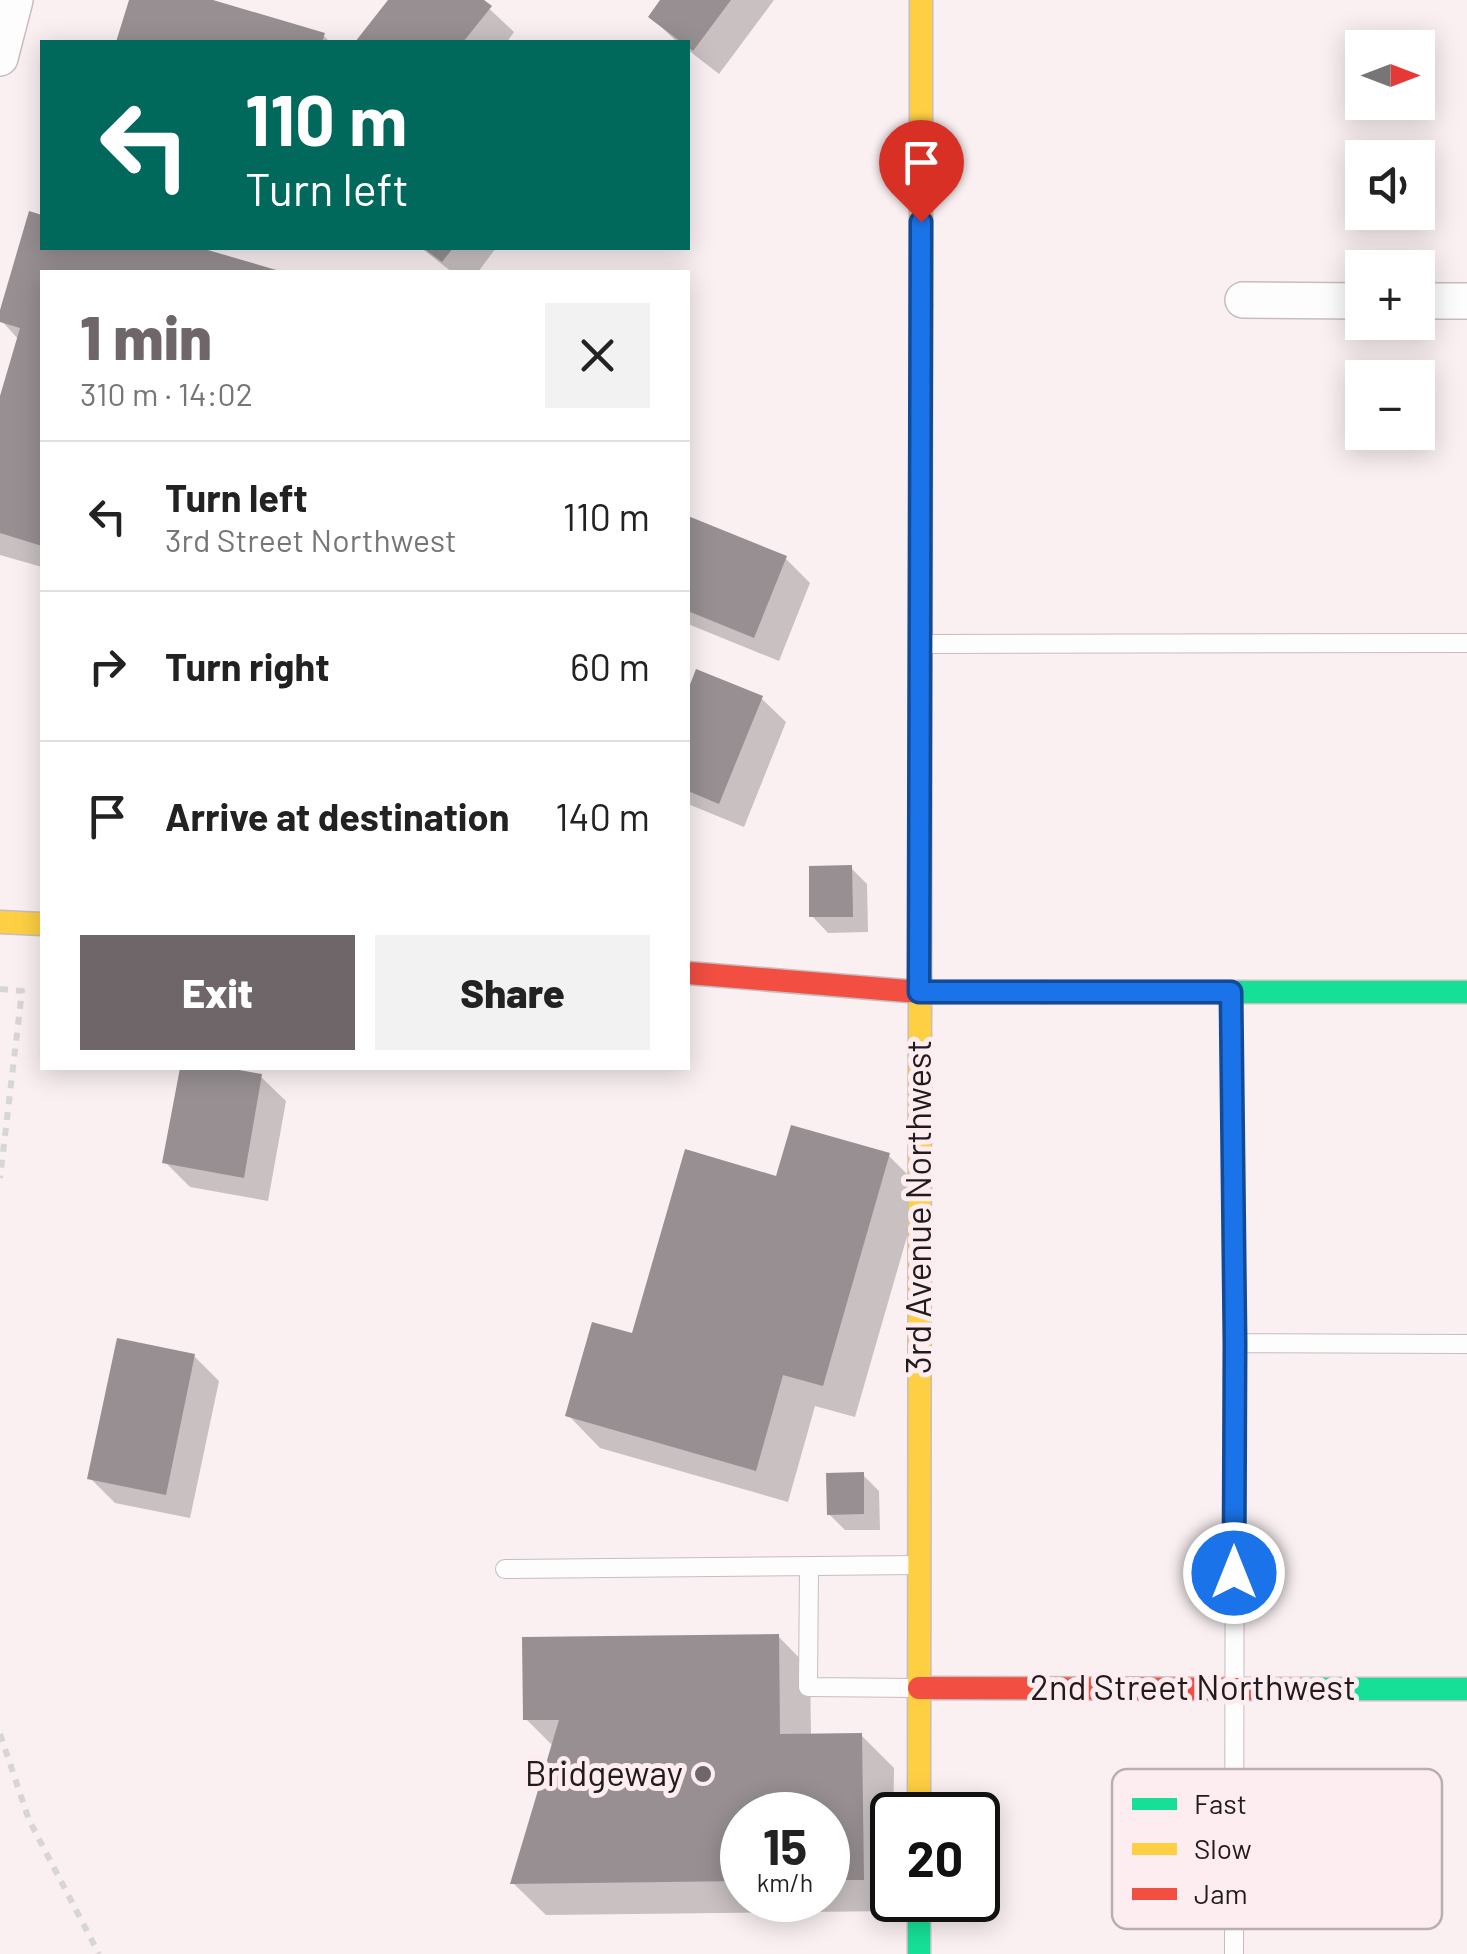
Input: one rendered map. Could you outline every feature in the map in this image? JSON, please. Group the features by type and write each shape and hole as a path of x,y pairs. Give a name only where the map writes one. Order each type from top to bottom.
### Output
{"main road":[{"name":"3rd Avenue Northwest","path":"919,1792 921,0"},
{"path":"0,922 40,924"},
{"path":"690,973 919,992 1467,992"},
{"name":"2nd Street Northwest","path":"919,1688 1467,1689"},
{"path":"918,1954 919,1922"}],"street":[{"path":"0,58 15,0"},
{"path":"1243,300 1345,301"},
{"path":"1435,301 1467,302"}],"lane":[{"path":"920,644 1467,643"},
{"path":"1231,992 1233,1769"},
{"path":"1235,1343 1467,1344"},
{"path":"505,1569 919,1565"},
{"path":"810,1566 808,1687 919,1688"},
{"path":"1234,1929 1234,1954"}],"path":[{"path":"0,989 22,991 0,1178"},
{"path":"0,1734 29,1820 98,1954"}],"building":[{"path":"129,0 213,0 325,33 323,40 117,40"},
{"path":"388,0 484,0 492,6 465,40 357,40"},
{"path":"660,0 731,0 693,51 690,40 678,40 648,17"},
{"path":"29,211 40,214 40,250 208,250 276,270 40,270 40,545 0,533 0,396 20,328 0,322 0,310"},
{"path":"426,250 451,250 442,262"},
{"path":"690,517 787,556 754,638 690,612"},
{"path":"696,669 763,696 719,804 690,792 690,685"},
{"path":"852,865 853,917 809,917 809,866"},
{"path":"180,1070 262,1074 244,1178 162,1163"},
{"path":"791,1125 890,1153 823,1386 783,1375 756,1471 565,1416 592,1322 632,1333 685,1149 776,1176"},
{"path":"117,1338 195,1354 166,1495 87,1479"},
{"path":"864,1472 864,1514 827,1515 826,1473"},
{"name":"Bridgeway","path":"779,1634 780,1734 862,1733 864,1880 850,1880 850,1792 720,1792 720,1881 510,1884 559,1720 523,1720 522,1637"}],"traffic: fast":[{"path":"920,979 921,306"},
{"path":"1044,992 1467,992"},
{"path":"1303,1689 1467,1689"},
{"path":"919,1922 919,1954"}],"traffic: slow":[{"path":"921,0 921,306"},
{"path":"0,922 40,924"},
{"path":"919,1792 920,979"}],"traffic: jam":[{"path":"690,973 919,992 1044,992"},
{"path":"919,1688 1303,1689"}],"place":[{"name":"Bridgeway","path":"703,1774"}],"route":[{"path":"921,222 919,992 1231,992 1234,1573"}]}
